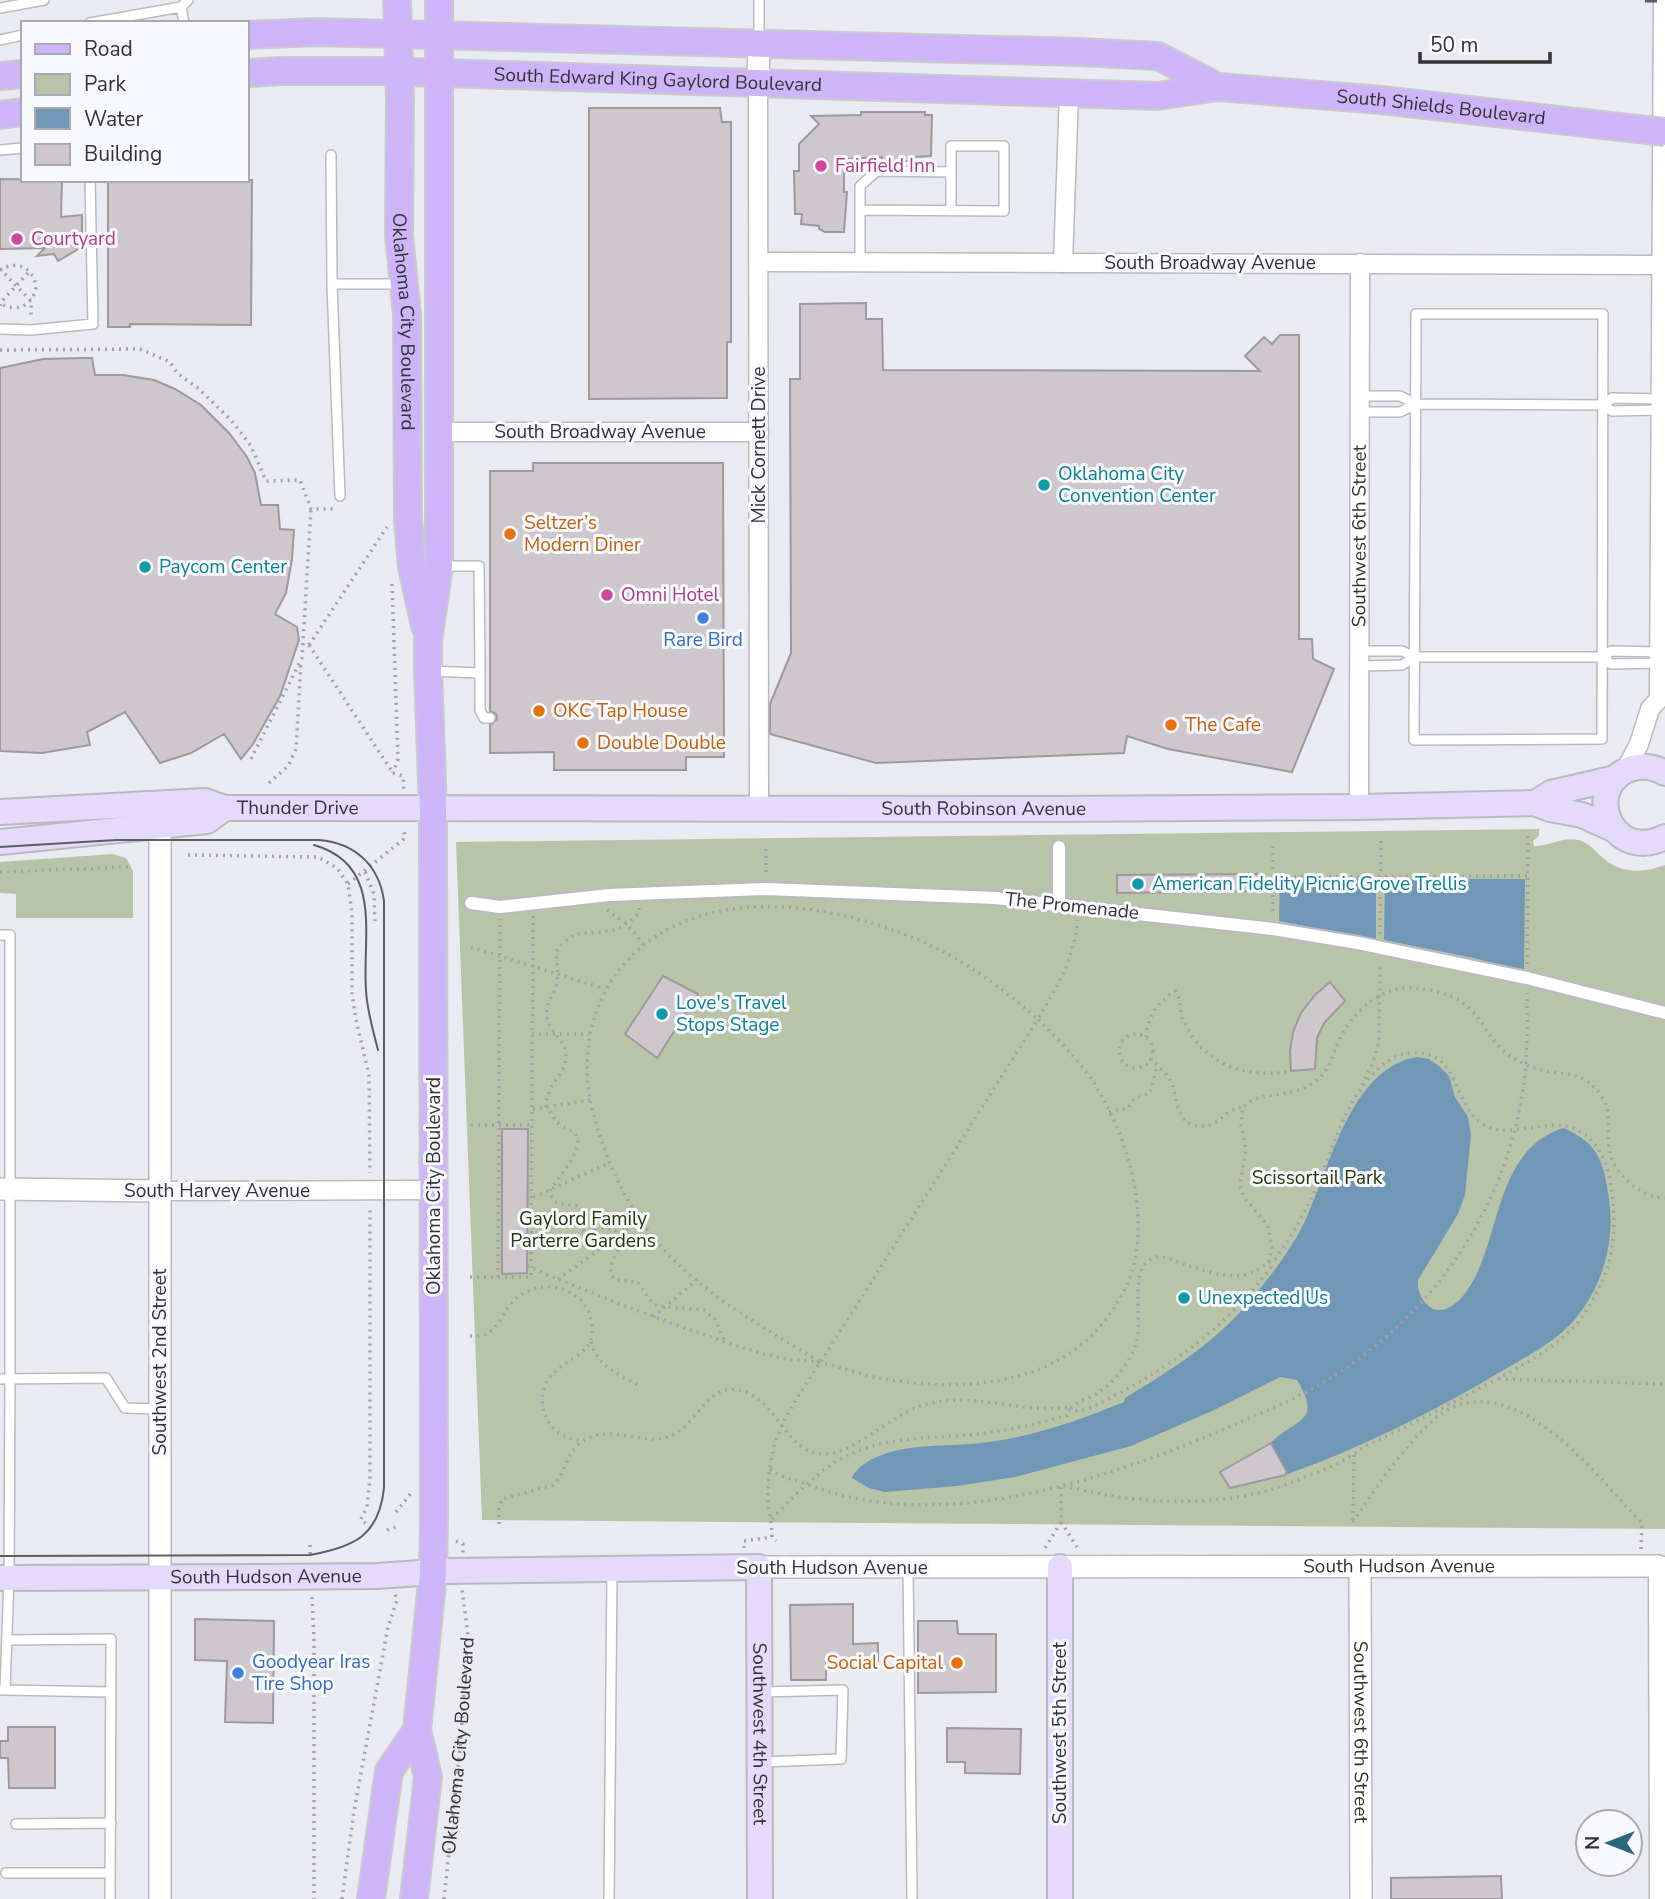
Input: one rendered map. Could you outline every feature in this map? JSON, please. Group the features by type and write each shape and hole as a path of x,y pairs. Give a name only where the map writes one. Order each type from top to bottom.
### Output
{"main road":[{"name":"Oklahoma City Boulevard","path":"397,0 399,235 407,315 408,519 412,567 428,641"},
{"name":"Oklahoma City Boulevard","path":"414,1899 428,1777 416,1730 433,1573 433,810 428,641 439,566 439,0"},
{"name":"South Edward King Gaylord Boulevard","path":"248,35 316,32 1030,50"},
{"name":"South Shields Boulevard","path":"1030,50 1158,56 1218,87"},
{"path":"1030,50 1069,92"},
{"name":"South Edward King Gaylord Boulevard","path":"248,73 399,72 1069,92"},
{"path":"0,76 21,74"},
{"name":"South Shields Boulevard","path":"1069,92 1157,96 1218,87 1381,100 1665,132"},
{"path":"0,115 21,112"},
{"name":"South Robinson Avenue","path":"1535,803 1551,793 1648,767 1665,774"},
{"path":"1613,829 1608,821 1605,804 1610,786 1620,774"},
{"name":"South Robinson Avenue","path":"433,810 1359,807 1535,803 1581,815 1613,829 1631,842 1643,844 1665,837"},
{"name":"Thunder Drive","path":"0,842 206,821 215,804"},
{"name":"Thunder Drive","path":"0,813 215,804 433,810"},
{"name":"Southwest 5th Street","path":"1053,1557 1060,1899"},
{"name":"South Hudson Avenue","path":"4,1578 268,1577 612,1570 752,1558"},
{"name":"Southwest 4th Street","path":"752,1558 759,1692 760,1899"},
{"name":"Oklahoma City Boulevard","path":"371,1899 389,1772 416,1730"}],"street":[{"path":"1620,774 1639,744 1650,709 1662,703 1659,658 1663,430 1660,404 1663,0"},
{"path":"758,82 759,42"},
{"name":"Mick Cornett Drive","path":"758,82 759,809"},
{"path":"1063,263 1069,92"},
{"name":"South Broadway Avenue","path":"759,262 1661,265"},
{"name":"Southwest 6th Street","path":"1359,807 1360,263"},
{"name":"South Broadway Avenue","path":"441,432 759,432"},
{"name":"Southwest 2nd Street","path":"160,825 160,1899"},
{"path":"1059,847 1059,905"},
{"name":"The Promenade","path":"471,903 499,907 589,897 766,889 995,898 1273,929 1380,947 1527,978 1665,1013"},
{"name":"South Harvey Avenue","path":"6,1189 434,1190"},
{"name":"South Hudson Avenue","path":"752,1558 908,1567 1053,1557 1360,1566 1662,1566"},
{"name":"Southwest 6th Street","path":"1360,1566 1361,1899"},
{"path":"1658,1899 1662,1869 1662,1566"}],"lane":[{"path":"0,8 44,0"},
{"path":"101,21 181,7 188,0"},
{"path":"759,0 759,42"},
{"path":"181,7 184,21"},
{"path":"0,40 21,35"},
{"path":"860,210 951,211 1004,211 1004,146 951,146 951,211"},
{"path":"0,150 21,148"},
{"path":"331,155 332,284 340,496"},
{"path":"860,262 860,186 877,171 951,172"},
{"path":"0,329 31,330 93,324 90,182"},
{"path":"332,284 405,284"},
{"path":"1416,314 1603,314 1602,740 1414,740 1416,404 1416,314"},
{"path":"1360,404 1400,396 1416,404 1604,405 1612,411 1660,404"},
{"path":"1360,404 1400,412 1416,404"},
{"path":"439,566 479,566 480,709 484,718 490,718"},
{"path":"1360,659 1402,652 1415,657 1603,657 1611,652 1659,658"},
{"path":"1360,659 1402,665 1415,657"},
{"path":"428,671 480,673"},
{"path":"0,935 10,935 4,1578 8,1640 2,1690 110,1692"},
{"path":"5,1379 106,1378 125,1408 160,1409"},
{"path":"908,1567 912,1899"},
{"path":"609,1899 612,1570"},
{"path":"8,1640 111,1639 110,1899"},
{"path":"759,1692 843,1690 841,1759 759,1762"},
{"path":"16,1824 111,1823"},
{"path":"6,1873 110,1873"}],"path":[{"path":"31,301 0,270 15,265 30,271 36,287 31,301 31,330"},
{"path":"30,271 0,304 16,308 31,301"},
{"path":"0,350 140,349 170,362 177,373 199,389 232,421 251,446 265,481 300,480 311,509 296,749 288,766 269,783"},
{"path":"311,509 337,509"},
{"path":"309,645 387,526"},
{"path":"303,644 309,645 393,773 403,776"},
{"path":"251,759 302,659"},
{"path":"770,1469 779,1476 861,1500 918,1505 988,1500 1060,1485 1147,1460 1288,1401 1328,1380 1376,1346 1405,1320 1435,1287 1477,1223 1506,1159 1523,1090 1526,1065 1528,834"},
{"path":"772,1519 807,1484 839,1461 891,1440 977,1434 1026,1427 1068,1415 1073,1406 1110,1384 1129,1360 1139,1329 1140,1272 1143,1265 1156,1257 1230,1276 1250,1273 1274,1261 1315,1191 1345,1116 1373,1063 1379,1041 1381,836"},
{"path":"188,855 318,857 337,868 348,884 405,838"},
{"path":"1273,846 1273,929"},
{"path":"0,872 129,867"},
{"path":"365,872 374,894 375,921"},
{"path":"1273,877 1529,876"},
{"path":"547,1106 548,1091 564,1067 566,1056 562,1042 548,1024 547,1014 547,1006 558,976 556,953 570,936 583,932 612,931 626,924 639,913 641,894"},
{"path":"589,897 626,924 644,945"},
{"path":"470,1277 531,1277 529,1199 533,903"},
{"path":"498,1277 499,907"},
{"path":"752,1558 744,1541 774,1539 769,1510 770,1469 774,1444 782,1427 1063,979 1072,953 1080,907"},
{"path":"529,1267 653,1317 725,1342 787,1359 821,1362 877,1378 945,1386 995,1381 1020,1375 1060,1359 1080,1346 1109,1317 1133,1270 1139,1222 1132,1170 1109,1112 1093,1083 1038,1019 1008,992 961,962 893,930 848,916 785,908 724,910 699,916 644,945 624,964 605,989 589,1034 587,1061 590,1100 608,1163 641,1220 668,1254 739,1314 821,1362"},
{"path":"471,947 605,989"},
{"path":"1150,1059 1165,1072 1173,1085 1179,1113 1197,1126 1210,1125 1251,1099 1285,1095 1313,1083 1329,1066 1339,1040 1368,1003 1403,987 1433,990 1454,996 1467,1004 1504,1051 1526,1065 1545,1071 1577,1075 1596,1088 1606,1103 1610,1156 1626,1180 1645,1193 1665,1198"},
{"path":"1146,1037 1150,1018 1156,1007 1175,991 1180,998 1181,1016 1189,1032 1198,1045 1213,1056 1231,1068 1255,1074 1289,1072"},
{"path":"1136,1033 1146,1037 1152,1046 1150,1059 1145,1065 1133,1068 1123,1062 1119,1052 1122,1041 1136,1033"},
{"path":"533,1034 589,1034"},
{"path":"1060,1485 1141,1501 1230,1498 1263,1492 1316,1473 1447,1408 1497,1379 1573,1328 1595,1297 1612,1247 1614,1223 1610,1182 1602,1152 1590,1138 1577,1129 1566,1126 1499,1130 1484,1125 1471,1116 1463,1103 1449,1068 1424,1053 1410,1052 1395,1057 1379,1069 1360,1090"},
{"path":"1109,1112 1128,1108 1133,1099 1150,1093 1157,1065"},
{"path":"532,1109 590,1100"},
{"path":"547,1106 558,1123 573,1132 578,1143 575,1155 550,1191 550,1196 558,1203 580,1207 583,1214 581,1226 585,1233 609,1228 619,1236 621,1245 610,1267 612,1277 619,1282 638,1282 653,1304 664,1308 704,1310 715,1319 725,1342"},
{"path":"499,1524 502,1499 553,1485 558,1481 571,1452 583,1441 614,1433 652,1441 670,1436 682,1430 707,1400 716,1394 736,1390 756,1397 805,1448 827,1454 848,1448 908,1411 934,1402 974,1399 1038,1410 1066,1408 1075,1412 1122,1392 1169,1365 1199,1343 1232,1313 1271,1267 1269,1262 1272,1247 1268,1226 1244,1197 1240,1185 1246,1149 1241,1125 1242,1107"},
{"path":"471,1125 532,1125"},
{"path":"1604,1158 1610,1156"},
{"path":"529,1199 608,1163"},
{"path":"558,1279 641,1220"},
{"path":"1133,1270 1140,1272"},
{"path":"653,1317 697,1280"},
{"path":"564,1290 567,1283"},
{"path":"470,1336 480,1336 493,1329 522,1293 534,1288 564,1290 586,1307 592,1324 590,1340 597,1359 615,1373 638,1385"},
{"path":"583,1441 560,1434 552,1428 542,1407 542,1398 548,1379 579,1356 590,1340"},
{"path":"1497,1379 1665,1384"},
{"path":"1354,1455 1353,1522 1383,1478 1447,1408 1489,1401 1513,1407 1551,1431 1642,1523 1641,1550"},
{"path":"1053,1557 1061,1522 1060,1485"},
{"path":"396,1512 406,1500"},
{"path":"364,1522 374,1530"},
{"path":"1061,1522 1078,1548"},
{"path":"387,1530 396,1527"},
{"name":"Oklahoma City Boulevard","path":"444,1899 460,1749 468,1634 462,1593"},
{"path":"312,1598 314,1899"},
{"path":"342,1899 354,1811 388,1627 397,1600"}],"green space":[{"name":"Scissortail Park","path":"1539,829 1539,836 1533,841 1534,846 1576,839 1588,844 1617,867 1641,871 1665,865 1665,1529 482,1520 456,842"},
{"path":"113,854 126,858 133,871 133,918 16,918 16,894 0,893 0,862"}],"water":[{"path":"1280,879 1376,879 1376,941 1279,921"},
{"path":"1385,879 1525,879 1524,972 1473,958 1384,940"},
{"path":"1417,1057 1429,1059 1449,1076 1455,1097 1468,1117 1471,1135 1465,1195 1458,1214 1418,1280 1420,1295 1430,1307 1446,1309 1463,1296 1476,1276 1510,1179 1522,1157 1539,1140 1563,1128 1585,1140 1598,1156 1609,1199 1610,1231 1605,1263 1585,1306 1550,1342 1423,1415 1369,1441 1285,1475 1286,1471 1271,1443 1303,1418 1307,1405 1297,1380 1280,1377 1212,1411 1131,1446 1015,1477 957,1486 885,1492 869,1488 852,1478 868,1461 891,1452 915,1447 1006,1439 1091,1415 1124,1402 1125,1398 1194,1353 1240,1312 1288,1251 1305,1221 1345,1123 1359,1100 1375,1080 1394,1065"}],"building":[{"path":"589,108 720,108 722,122 731,122 731,342 727,342 727,398 589,399"},
{"name":"Fairfield Inn","path":"861,112 925,112 925,115 932,115 931,156 914,157 914,161 882,161 882,157 844,159 844,192 847,192 844,232 825,232 819,229 819,226 801,224 802,214 795,214 794,171 799,171 799,144 819,124 811,116 861,115"},
{"path":"0,179 62,182 61,217 82,215 82,247 58,261 54,254 37,256 45,248 0,249"},
{"path":"252,180 251,325 130,324 130,327 108,327 108,182"},
{"name":"Oklahoma City Convention Center","path":"866,303 866,319 882,319 883,370 1260,371 1245,356 1264,337 1272,344 1280,335 1299,335 1299,639 1312,639 1313,659 1334,669 1292,772 1168,749 1127,736 1124,753 876,763 770,734 770,704 791,653 790,379 800,379 800,304"},
{"name":"Paycom Center","path":"92,358 95,375 123,375 154,380 201,405 229,433 247,457 255,473 261,505 278,505 280,529 294,530 286,593 275,614 297,627 299,640 280,696 253,744 241,759 224,734 191,753 160,763 125,712 87,732 90,745 42,753 0,751 0,368 43,359"},
{"name":"Omni Hotel","path":"533,463 723,463 724,757 686,757 686,770 554,770 554,752 490,753 490,725 497,719 496,714 490,711 490,471 533,471"},
{"path":"1263,874 1263,891 1117,893 1117,875"},
{"name":"Love's Travel Stops Stage","path":"663,976 698,994 657,1058 625,1034"},
{"path":"1330,982 1345,1001 1324,1023 1317,1038 1315,1069 1291,1071 1293,1032 1301,1013"},
{"path":"502,1129 528,1129 527,1273 502,1274"},
{"path":"1271,1443 1287,1472 1285,1475 1230,1488 1220,1472"},
{"path":"853,1604 853,1644 878,1643 878,1661 826,1661 826,1680 791,1680 790,1605"},
{"path":"195,1619 274,1621 273,1723 225,1722 227,1661 195,1660"},
{"name":"Social Capital","path":"918,1621 957,1621 958,1634 996,1634 996,1692 918,1693"},
{"path":"8,1727 55,1727 55,1788 9,1788 8,1758 0,1758 0,1741 8,1741"},
{"path":"947,1728 1021,1729 1020,1774 965,1773 965,1762 947,1762"},
{"path":"1501,1876 1502,1899 1391,1899 1391,1878"}],"tram line":[{"path":"0,847 116,840 319,840 344,846 363,858 377,877 384,901 384,1488 377,1518 362,1536 351,1543 310,1555 0,1556"},
{"path":"314,845 336,855 351,869 360,885 365,905 367,998 378,1050"}],"railway":[{"path":"1645,0 1665,0"}],"place":[{"name":"Fairfield Inn","path":"821,166"},
{"name":"Courtyard","path":"17,239"},
{"name":"Oklahoma City Convention Center","path":"1044,485"},
{"name":"Seltzer’s Modern Diner","path":"510,534"},
{"name":"Paycom Center","path":"145,567"},
{"name":"Omni Hotel","path":"607,595"},
{"name":"Rare Bird","path":"703,618"},
{"name":"OKC Tap House","path":"539,711"},
{"name":"The Cafe","path":"1171,725"},
{"name":"Double Double","path":"583,743"},
{"name":"American Fidelity Picnic Grove Trellis","path":"1138,884"},
{"name":"Love's Travel Stops Stage","path":"662,1014"},
{"name":"Unexpected Us","path":"1184,1298"},
{"name":"Social Capital","path":"957,1663"},
{"name":"Goodyear Iras Tire Shop","path":"238,1673"}],"park label":[{"name":"Gaylord Family Parterre Gardens","path":"583,1230"}]}
